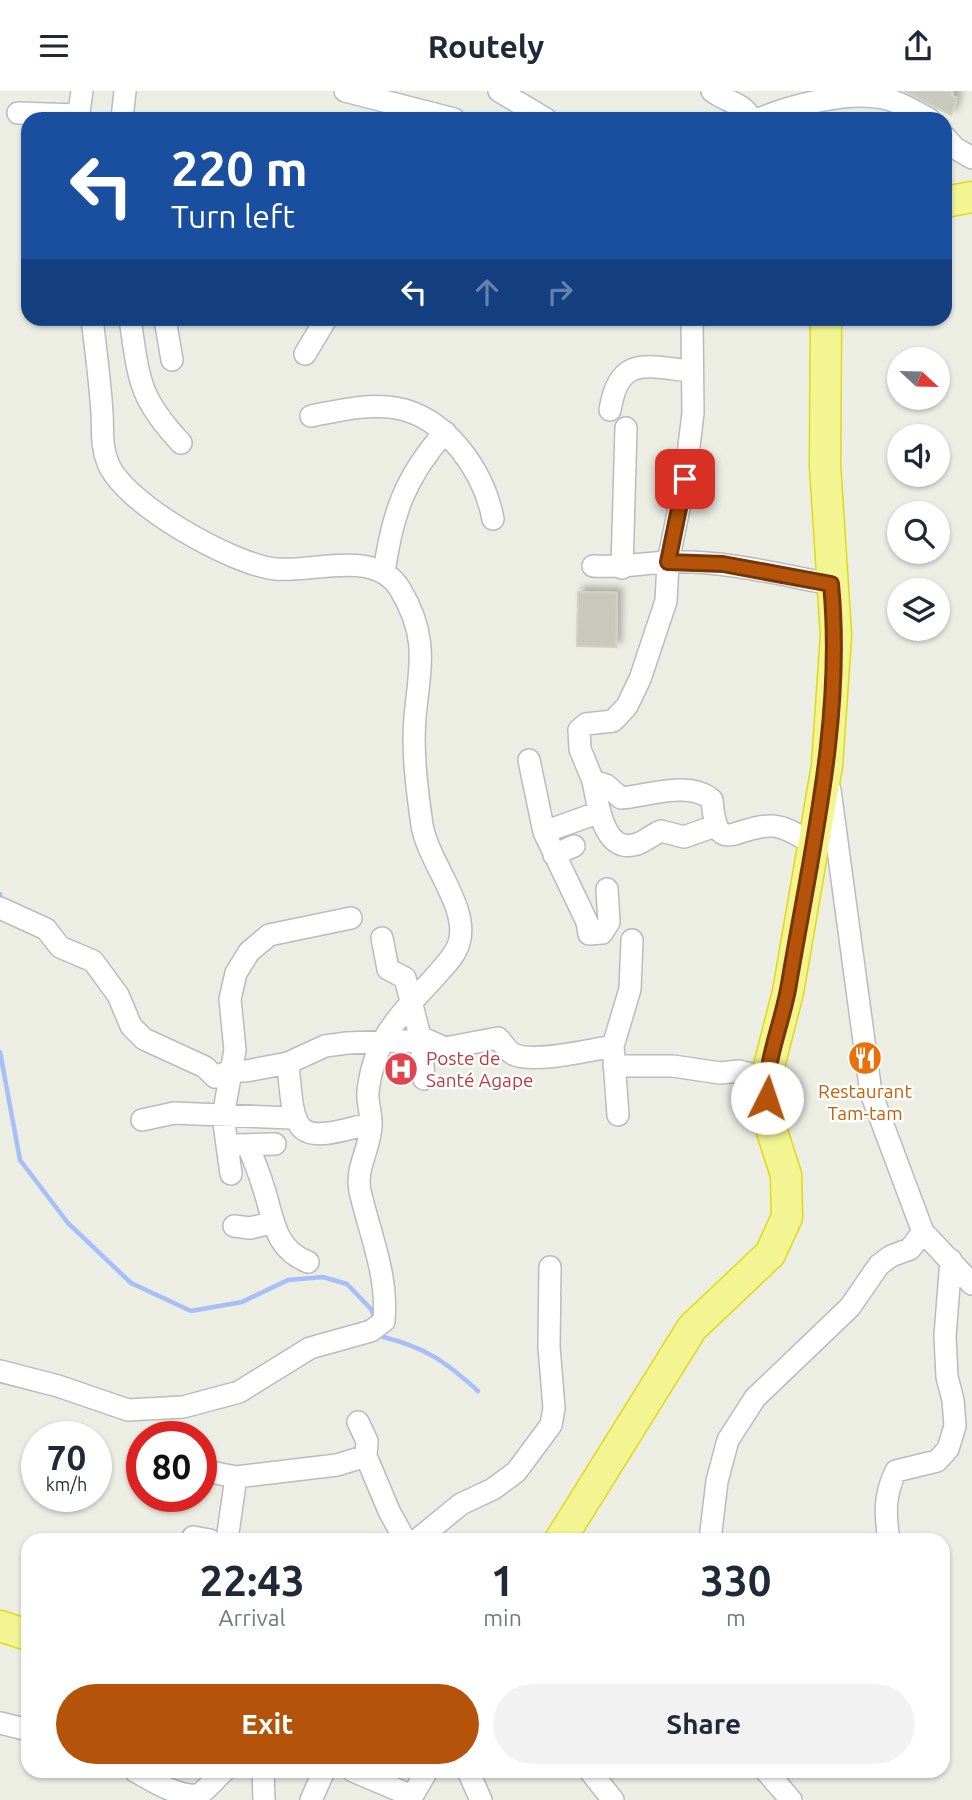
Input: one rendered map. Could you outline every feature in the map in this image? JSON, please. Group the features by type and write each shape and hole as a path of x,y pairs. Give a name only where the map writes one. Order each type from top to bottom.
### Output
{"highway":[{"path":"952,201 972,197"},
{"path":"565,1533 692,1328 770,1254 787,1217 786,1175 768,1119 766,1078 788,992 827,766 836,635 825,465 827,326"},
{"path":"0,1626 21,1633"}],"street":[{"path":"79,112 82,91"},
{"path":"123,112 125,91"},
{"path":"345,91 427,112"},
{"path":"499,91 534,112"},
{"path":"712,91 729,103 742,106 748,112"},
{"path":"775,112 791,105 879,93 916,112"},
{"path":"952,145 972,158"},
{"path":"0,1371 58,1385 128,1410 183,1407 239,1392 310,1349 377,1326 382,1271 359,1187 362,1159 369,1142 371,1123 368,1097 371,1070 382,1040 398,1015 449,961 458,945 461,927 457,908 432,860 422,828 415,730 423,644 416,619 398,586 384,573 331,565 274,569 231,557 158,513 122,484 109,466 102,445 93,326"},
{"path":"131,326 143,393 160,420 181,443"},
{"path":"165,326 172,360"},
{"path":"305,355 322,326"},
{"path":"692,326 693,413 685,479 668,562 666,601 640,679 627,706 613,720 586,724 579,730 580,749 593,781 600,812 610,837 620,845 637,844 661,831 684,837 715,826"},
{"path":"610,410 618,381 628,370 640,366 692,371"},
{"path":"311,416 361,407 397,408 445,432 468,459 489,502 493,519"},
{"path":"622,568 626,428"},
{"path":"384,573 390,530 405,485 445,432"},
{"path":"593,566 622,568 668,562 723,564 831,584"},
{"path":"529,760 544,832 587,922 587,933 603,942 610,916 607,890"},
{"path":"827,766 871,1093 923,1232 972,1284"},
{"path":"593,781 606,785 621,797 646,793 687,792 707,796 712,800 715,826 728,835 772,826 789,830 813,844"},
{"path":"544,832 600,812"},
{"path":"554,855 574,846"},
{"path":"4,909 46,929 60,947 93,961 118,995 131,1025 145,1039 205,1067 215,1077 230,1070 246,1071 288,1063 325,1046 382,1040 421,1040 445,1048 498,1038 510,1053 522,1057 614,1056 720,1073 739,1071 766,1078"},
{"path":"309,1262 294,1257 277,1237 264,1188 223,1116 236,1037 230,999 236,973 249,952 269,935 351,918"},
{"path":"382,938 386,964 405,978 421,1040 424,1079"},
{"path":"618,1115 614,1056 630,989 632,940"},
{"path":"288,1063 292,1118 302,1131 317,1134 341,1132 371,1123"},
{"path":"142,1120 174,1113 292,1118"},
{"path":"238,1145 275,1144"},
{"path":"231,1174 238,1145"},
{"path":"234,1226 250,1228 272,1223"},
{"path":"711,1533 717,1481 727,1440 755,1398 850,1307 879,1265 891,1256 910,1249 923,1232"},
{"path":"888,1533 885,1514 889,1486 896,1471 937,1461 948,1449 955,1426 946,1350 951,1260"},
{"path":"426,1533 461,1504 493,1489 516,1472 551,1425 554,1408 549,1347 550,1267"},
{"path":"358,1422 368,1441 366,1456 401,1533"},
{"path":"217,1473 236,1477 328,1467 366,1456"},
{"path":"228,1533 236,1477"},
{"path":"0,1723 21,1728"},
{"path":"147,1778 180,1798 190,1799 216,1778"},
{"path":"263,1778 264,1800"},
{"path":"311,1800 321,1778"},
{"path":"368,1778 411,1798 423,1778"},
{"path":"471,1778 481,1800"},
{"path":"596,1778 613,1800"},
{"path":"772,1778 791,1800"}],"building":[{"path":"904,91 953,91 952,96 957,98 952,112 945,112"},
{"path":"578,592 617,593 616,647 577,646"}],"waterway":[{"path":"0,1052 20,1160 68,1223 131,1283 191,1311 242,1302 288,1280 323,1277 347,1284 371,1309 376,1320"},
{"path":"380,1331 383,1337 434,1357 478,1391"}],"place":[{"name":"Restaurant Tam-tam","path":"865,1058"},
{"name":"Poste de Santé Agape","path":"401,1069"}],"route":[{"path":"685,479 668,562 723,564 831,584 836,635 827,766 788,992 766,1078 767,1098"}]}
